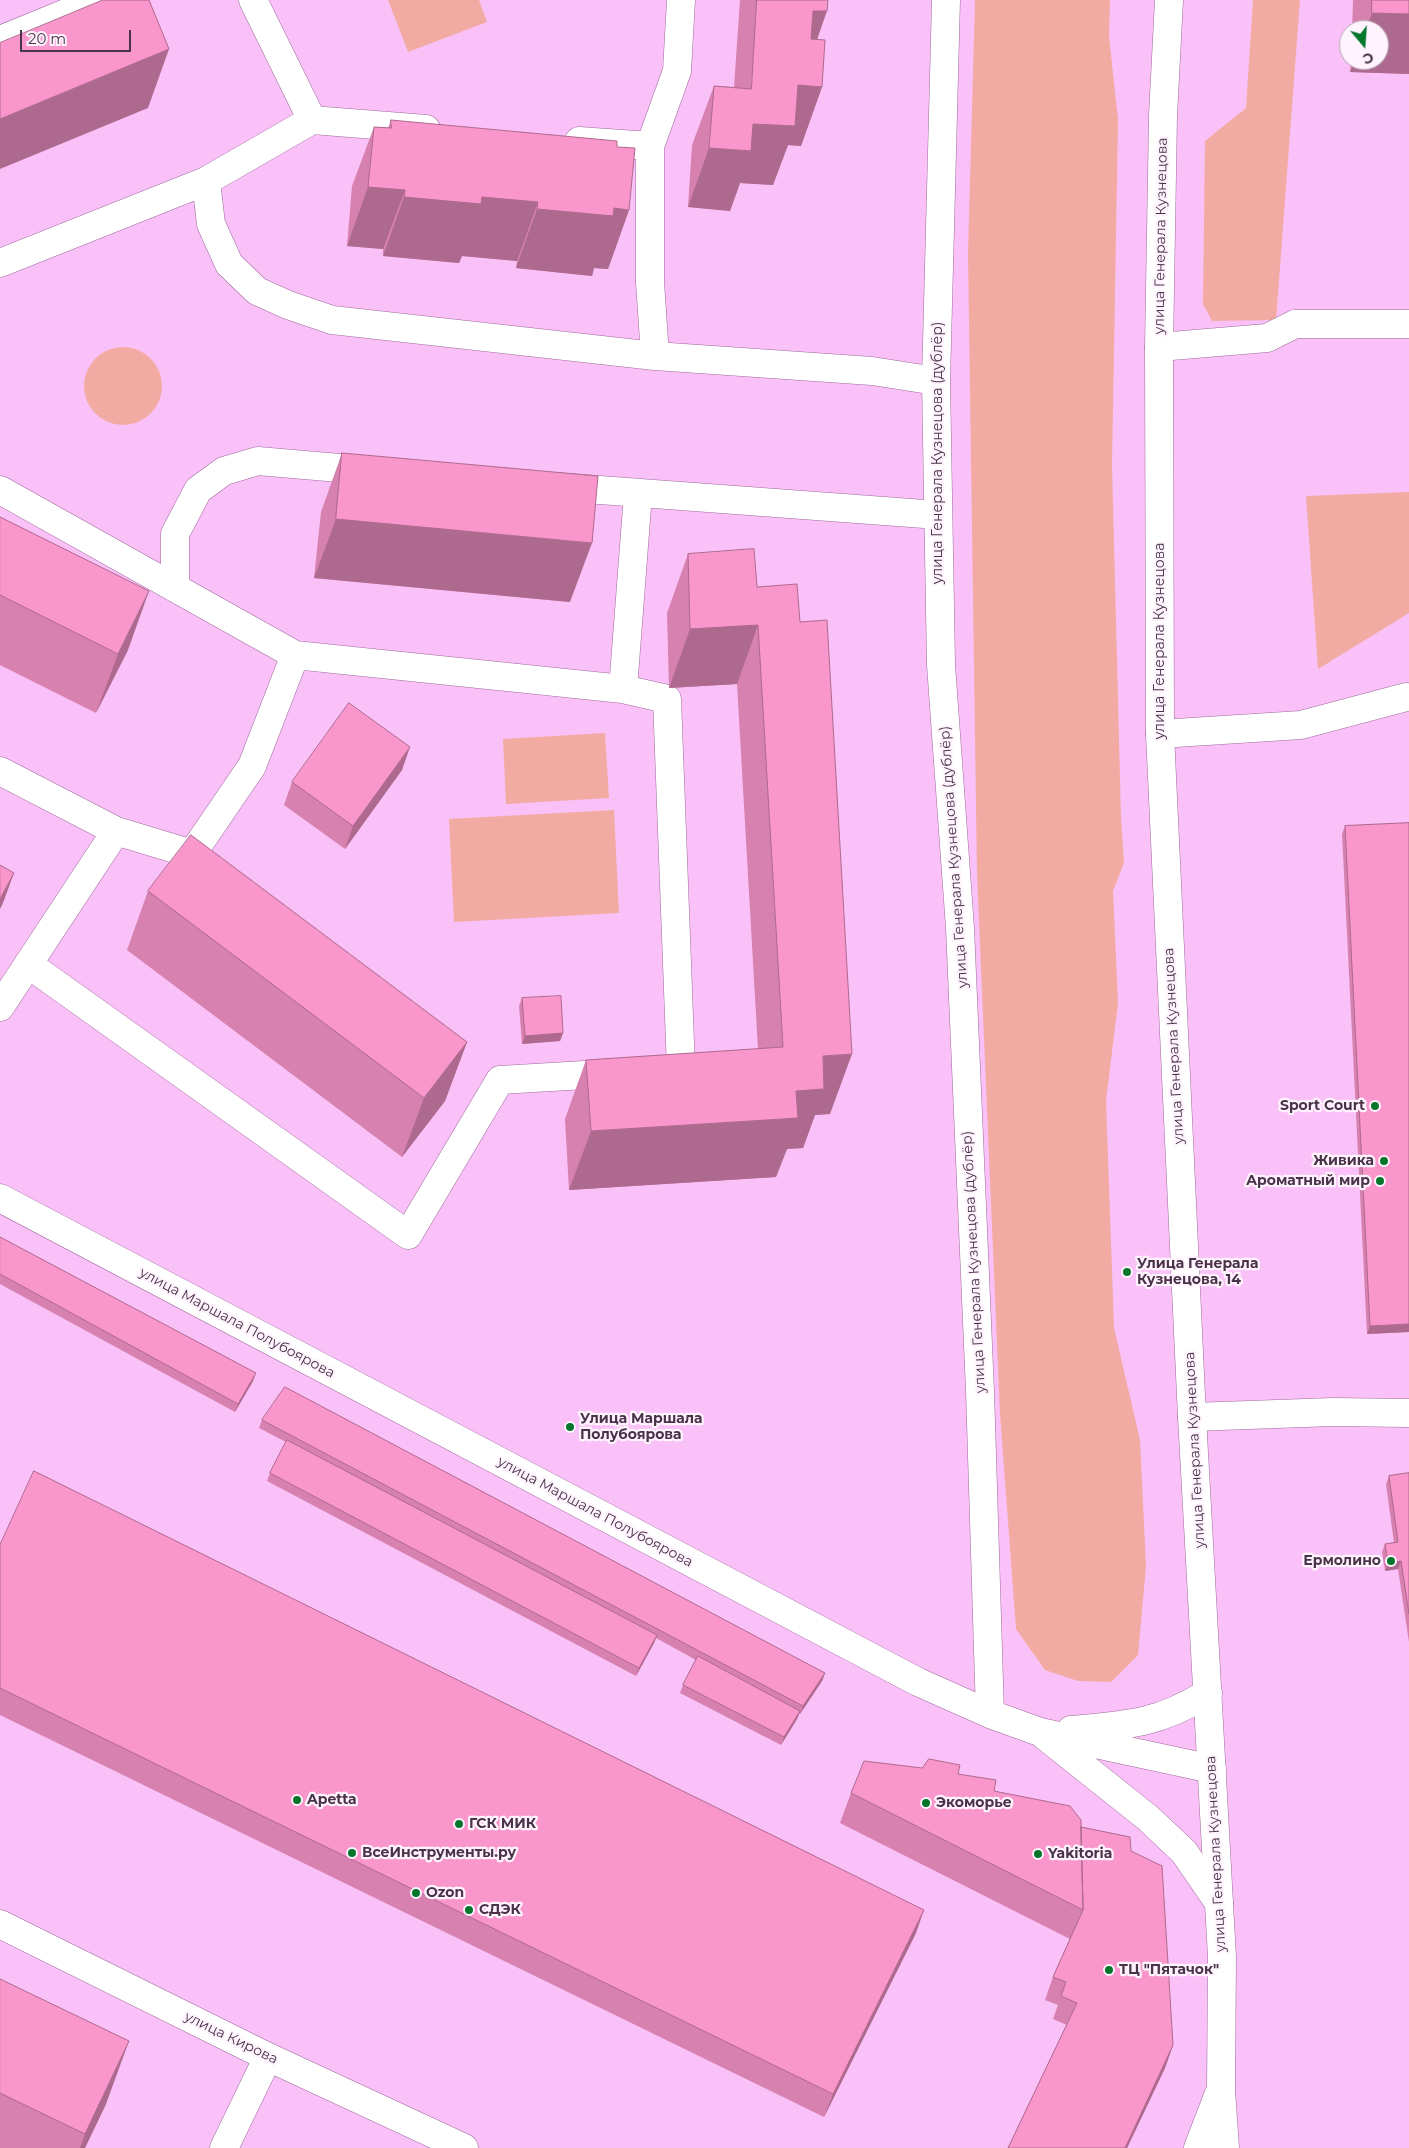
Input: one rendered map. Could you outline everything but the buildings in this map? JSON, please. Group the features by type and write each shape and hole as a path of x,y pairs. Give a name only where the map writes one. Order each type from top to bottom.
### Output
{"street":[{"path":"0,40 98,0"},
{"path":"253,0 312,120"},
{"path":"655,356 650,282 650,146 677,72 681,0"},
{"name":"улица Генерала Кузнецова (дублёр)","path":"946,0 936,381 941,665 960,928 980,1391 990,1714"},
{"name":"улица Генерала Кузнецова","path":"1169,0 1158,347 1160,734 1165,882 1192,1417 1222,1957 1221,2090 1225,2148"},
{"path":"0,263 206,181 312,120 451,131"},
{"path":"550,138 650,146"},
{"path":"206,181 211,224 229,264 258,291 288,305 332,320 655,356 872,371 936,381"},
{"path":"1158,347 1267,338 1296,324 1409,324"},
{"path":"175,588 175,534 198,490 224,471 258,460 394,473"},
{"path":"531,485 938,515"},
{"path":"0,490 295,655 623,689 668,699 681,1069 500,1080 408,1235 28,964"},
{"path":"623,689 638,494"},
{"path":"0,771 116,831 192,854 252,766 295,655"},
{"path":"1160,734 1300,725 1406,697"},
{"path":"0,1007 116,831"},
{"name":"улица Маршала Полубоярова","path":"0,1198 918,1682 990,1714 1040,1732 1212,1769"},
{"path":"1192,1417 1333,1412 1409,1414"},
{"path":"1040,1732 1112,1727 1144,1722 1185,1707 1208,1693"},
{"path":"1040,1732 1148,1818 1184,1852 1219,1903"},
{"name":"улица Кирова","path":"0,1924 268,2057 464,2148"},
{"path":"224,2148 268,2057"},
{"name":"улица Генерала Кузнецова","path":"1198,2148 1221,2090"}],"shaded area":[{"path":"388,0 479,0 487,22 408,52"},
{"path":"975,0 1110,0 1109,36 1118,120 1112,465 1121,818 1124,863 1113,891 1118,1003 1106,1101 1114,1328 1140,1440 1146,1566 1138,1655 1111,1682 1078,1681 1045,1670 1016,1629 1000,1414 977,874 968,253"},
{"path":"1253,0 1300,0 1276,320 1212,321 1203,304 1205,141 1246,108"},
{"path":"123,347 138,350 155,364 159,371 162,386 159,401 145,418 138,422 123,425 108,422 91,408 87,401 84,386 87,371 101,354 108,350"},
{"path":"1409,492 1409,613 1318,669 1306,496"},
{"path":"605,733 609,798 506,804 503,739"},
{"path":"614,810 619,913 454,922 449,819"}],"place":[{"name":"Sport Court","path":"1375,1106"},
{"name":"Живика","path":"1384,1161"},
{"name":"Ароматный мир","path":"1380,1181"},
{"name":"Улица Генерала Кузнецова, 14","path":"1127,1272"},
{"name":"Улица Маршала Полубоярова","path":"570,1427"},
{"name":"Ермолино","path":"1391,1561"},
{"name":"Apetta","path":"297,1800"},
{"name":"Экоморье","path":"926,1803"},
{"name":"ГСК МИК","path":"459,1824"},
{"name":"ВсеИнструменты.ру","path":"352,1853"},
{"name":"Yakitoria","path":"1038,1854"},
{"name":"Ozon","path":"416,1893"},
{"name":"СДЭК","path":"469,1910"},
{"name":"ТЦ \"Пятачок\"","path":"1109,1970"}]}
